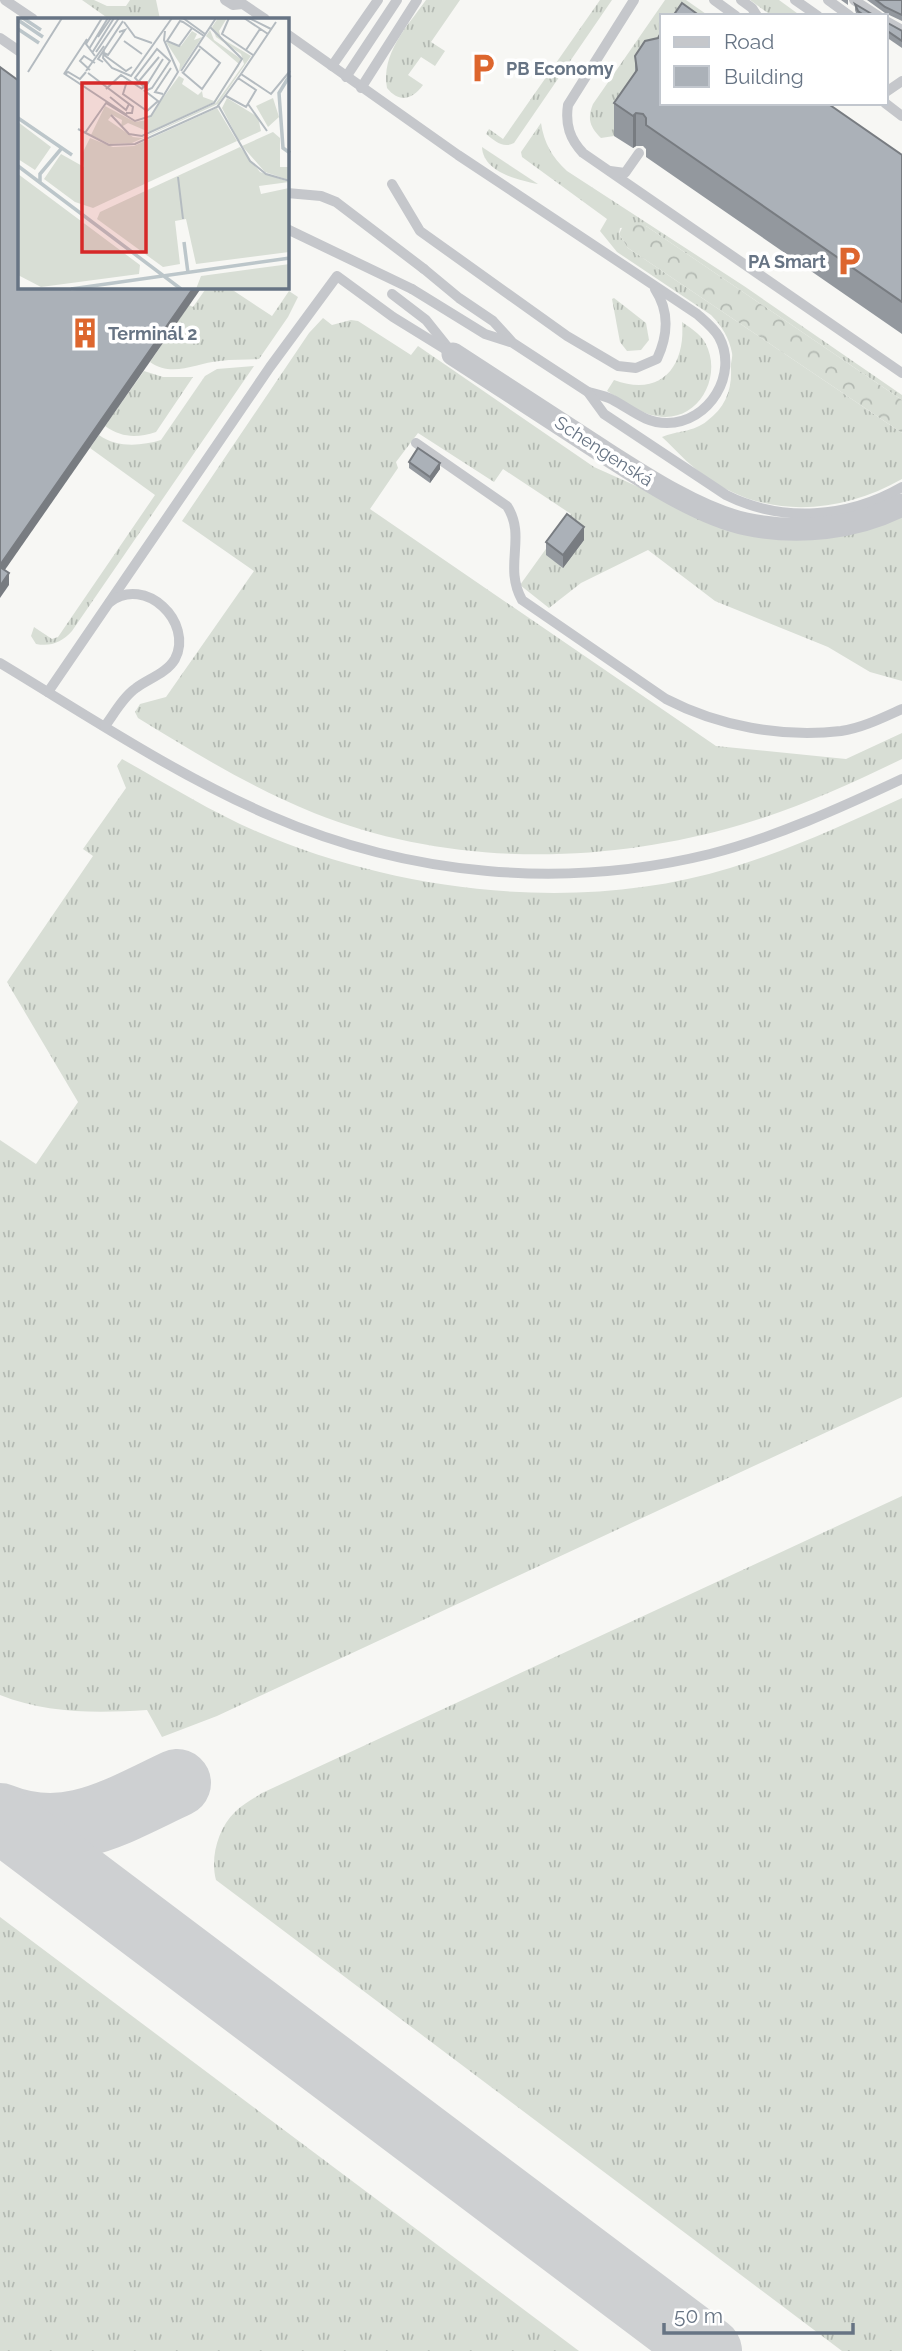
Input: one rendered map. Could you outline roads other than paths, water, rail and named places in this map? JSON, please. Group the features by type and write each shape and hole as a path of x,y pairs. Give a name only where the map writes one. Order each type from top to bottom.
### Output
{"street":[{"name":"Schengenská","path":"453,354 661,488 744,524 795,529 825,527 875,516 902,505"}],"lane":[{"path":"5,0 32,18"},
{"path":"225,0 233,5 243,4 264,18"},
{"path":"332,66 378,0"},
{"path":"346,76 397,0"},
{"path":"361,88 417,0"},
{"path":"634,0 572,97 566,117 570,135 577,146 607,170 902,373"},
{"path":"714,0 733,14"},
{"path":"741,0 756,14"},
{"path":"795,0 815,14"},
{"path":"828,0 847,14"},
{"path":"854,0 875,14"},
{"path":"289,35 361,88 707,322 720,339 725,362 724,376 716,396 706,407 683,421 655,422 641,418 612,399 588,392 513,343 493,321 336,202 321,196 289,193"},
{"path":"0,38 18,50"},
{"path":"888,105 902,116"},
{"path":"607,170 625,173 639,153"},
{"path":"392,184 420,231 567,335 618,366 636,368 651,364 660,353 665,337 666,312 663,301 652,285"},
{"path":"289,230 412,289 485,334 513,343"},
{"name":"Schengenská","path":"105,608 270,367 337,276 401,322 453,354"},
{"path":"392,294 426,320 453,354"},
{"path":"902,360 902,367"},
{"path":"588,392 604,414 726,495 754,507 786,513 831,512 875,500 902,487"},
{"path":"416,443 507,506 514,516 516,529 513,574 522,600 666,699 715,720 779,731 842,731 871,723 902,709"},
{"path":"48,692 105,608 122,595 145,596 170,612 176,624 177,653 173,662 163,671 133,689 105,726"},
{"path":"0,663 217,790 268,815 318,835 404,860 459,869 519,874 612,871 655,865 713,853 801,823 902,779"}],"place":[{"name":"PB Economy","path":"483,68"},
{"name":"PA Smart","path":"849,261"},
{"name":"Terminál 2","path":"85,333"}]}
